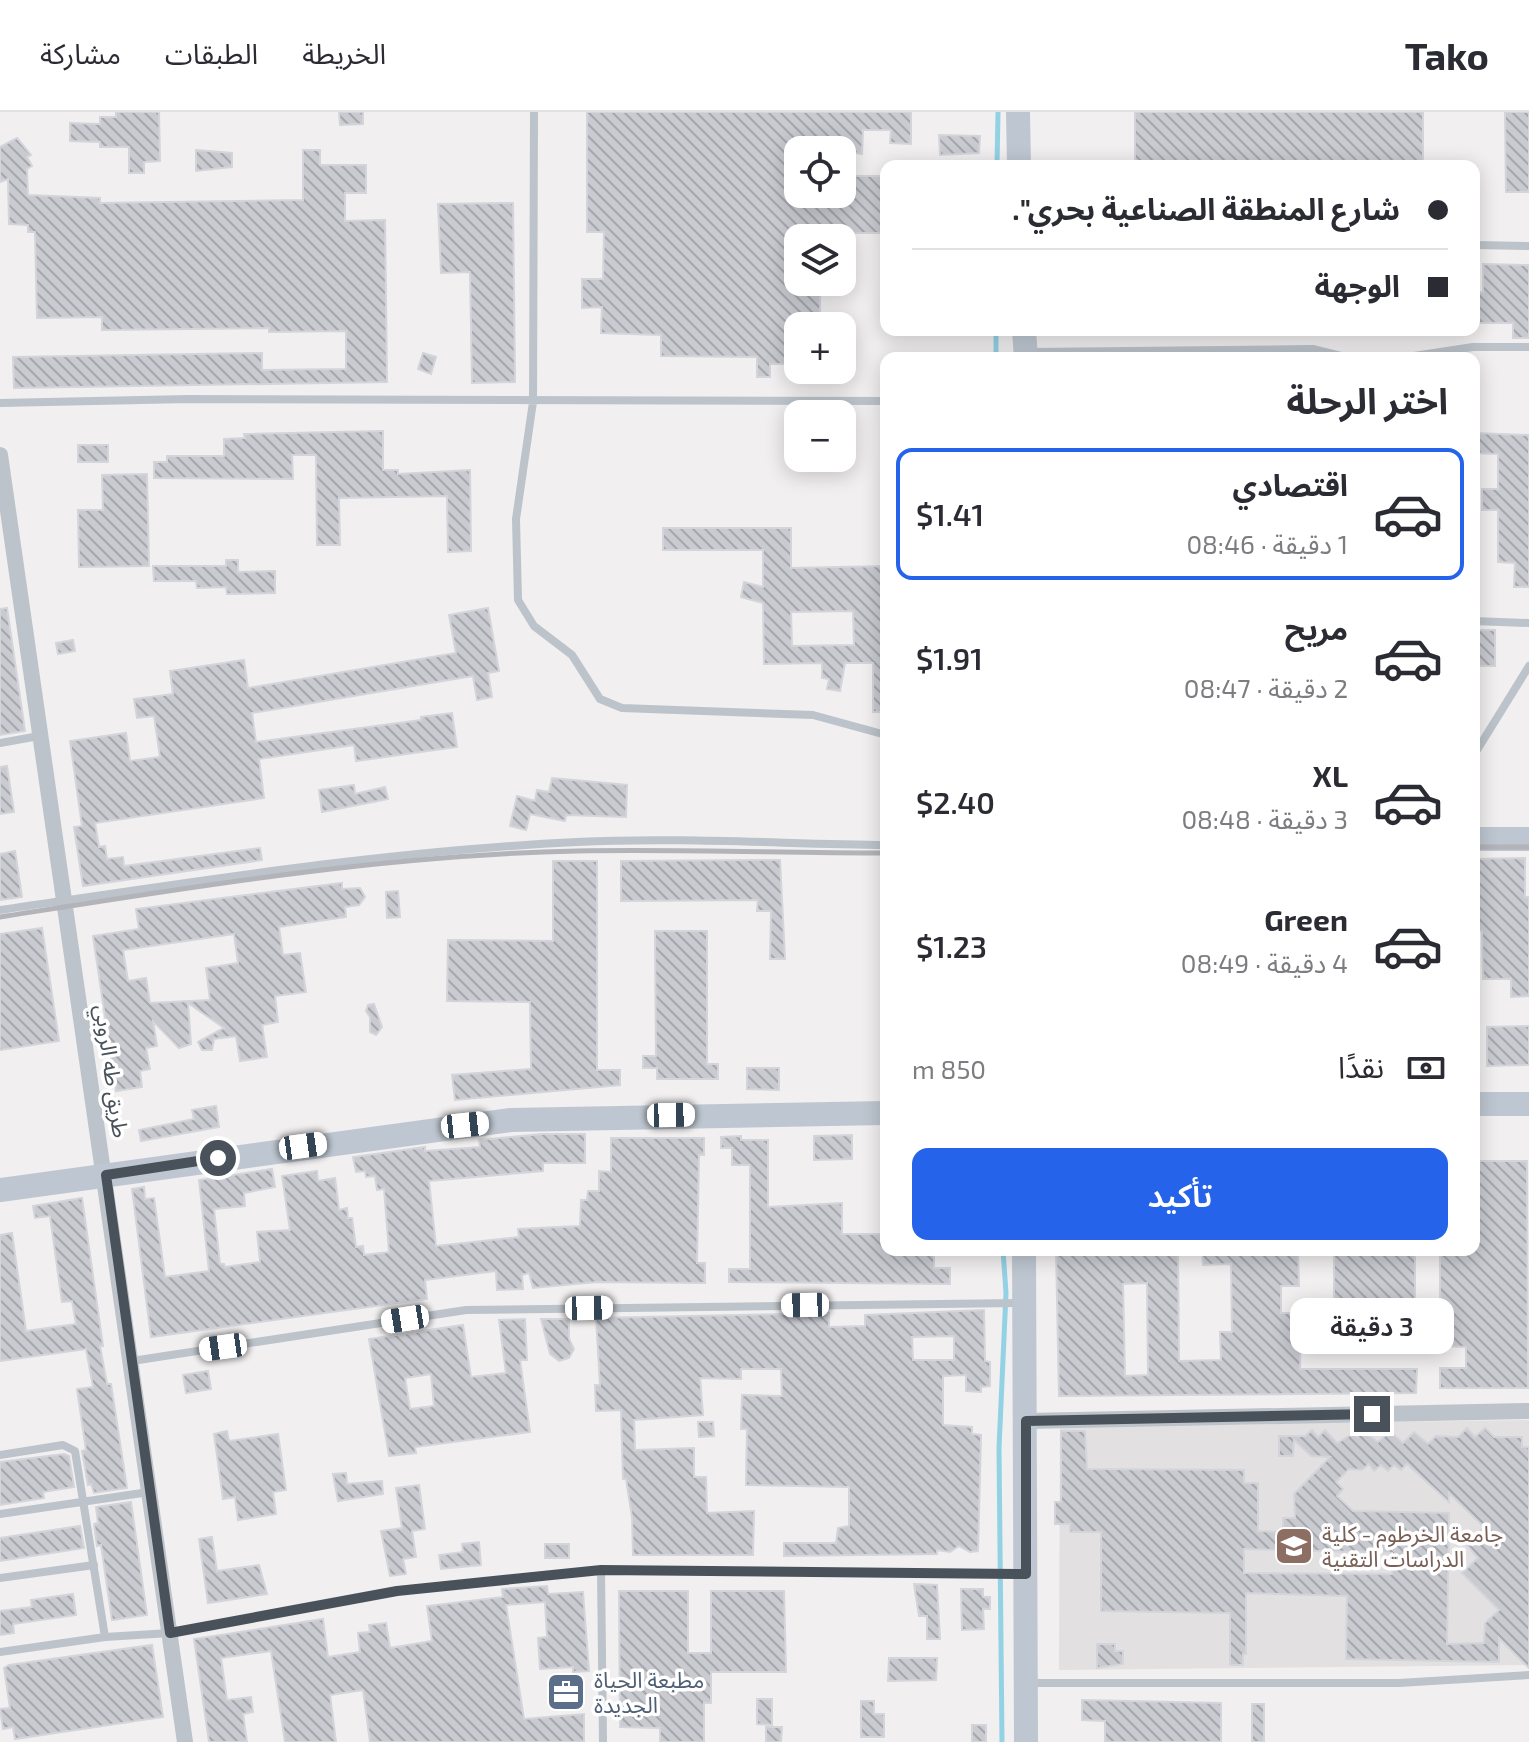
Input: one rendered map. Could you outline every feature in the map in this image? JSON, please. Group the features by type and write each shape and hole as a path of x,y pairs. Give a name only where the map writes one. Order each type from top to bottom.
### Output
{"street":[{"path":"1018,112 1019,160"},
{"name":"طريق طه الروبي","path":"0,455 106,1175 170,1633 181,1741"},
{"path":"1480,839 1529,839"},
{"path":"1480,1104 1529,1104"},
{"path":"0,1190 426,1130 555,1116 880,1113"},
{"path":"1023,1256 1017,1303 1026,1421 1017,1574 1026,1683 1026,1742"},
{"path":"1026,1421 1529,1411"}],"lane":[{"path":"534,112 533,402 516,519 518,600 534,626 572,655 600,699 622,708 813,715 880,733"},
{"path":"1480,245 1529,246"},
{"path":"1025,347 1313,349 1325,352"},
{"path":"1440,352 1473,347 1529,347"},
{"path":"0,403 188,399 880,401"},
{"path":"1480,621 1529,623"},
{"path":"1480,745 1529,666"},
{"path":"0,743 39,736"},
{"path":"0,910 394,856 580,842 880,845"},
{"path":"132,1361 466,1310 1017,1303"},
{"path":"0,1455 71,1446 75,1451 105,1637"},
{"path":"0,1514 149,1492"},
{"path":"0,1578 94,1565"},
{"path":"601,1570 603,1742"},
{"path":"0,1652 105,1637 170,1633 397,1591 601,1570 1017,1574"},
{"path":"1026,1683 1399,1683 1529,1675"}],"shaded area":[{"name":"جامعة الخرطوم - كلية الدراسات التقنية","path":"1529,1420 1529,1665 1059,1670 1060,1427"}],"building":[{"path":"116,112 159,112 160,161 144,162 144,173 129,173 129,147 100,147 100,142 70,141 70,123 100,124 100,117 116,117"},
{"path":"339,112 363,112 363,124 340,125"},
{"path":"587,112 911,112 911,144 890,143 891,130 863,130 862,154 856,153 856,136 784,136 784,208 856,208 856,176 880,176 880,233 856,233 856,224 784,224 784,296 820,296 820,312 784,312 784,364 770,364 770,377 757,377 757,357 661,356 661,335 601,333 602,307 582,308 582,279 603,279 604,232 587,232"},
{"path":"1135,112 1423,112 1423,160 1135,160"},
{"path":"1505,112 1529,112 1529,192 1506,192"},
{"path":"939,135 980,136 979,153 940,155"},
{"path":"17,138 31,155 27,157 32,166 27,169 28,195 100,198 100,203 303,200 303,150 320,150 320,165 366,165 366,193 345,193 345,221 385,220 387,382 14,388 13,357 262,353 262,370 346,369 346,331 269,332 269,328 102,330 102,317 37,318 35,232 28,232 28,225 9,224 8,179 0,182 0,147"},
{"path":"196,150 232,153 232,167 196,171"},
{"path":"513,203 515,382 472,383 470,272 441,273 438,204"},
{"path":"1483,264 1529,265 1529,338 1513,338 1513,323 1480,323 1480,292 1483,292"},
{"path":"423,353 436,357 431,374 418,369"},
{"path":"383,431 383,470 398,470 398,474 470,470 471,551 448,552 447,496 339,498 340,545 317,545 316,455 292,455 293,479 154,478 154,462 167,462 167,456 224,456 224,439 245,438 244,434"},
{"path":"1480,433 1529,435 1529,587 1514,587 1515,563 1498,562 1498,510 1482,510 1482,489 1498,489 1498,454 1480,453"},
{"path":"78,445 108,445 108,462 78,462"},
{"path":"147,474 149,566 79,567 78,510 103,510 102,475"},
{"path":"663,528 791,528 791,568 880,566 880,712 873,712 873,663 845,663 840,691 827,689 829,679 822,678 822,663 764,664 763,603 741,597 744,582 763,587 763,550 663,550","holes":["853,611 854,645 792,646 791,612"]},
{"path":"226,560 238,560 238,572 275,571 275,593 227,594 226,587 197,588 196,581 154,581 153,566 226,566"},
{"path":"7,608 25,731 0,735 0,609"},
{"path":"488,608 499,671 488,673 492,697 477,700 473,676 252,713 256,742 452,713 457,747 356,761 354,745 259,759 264,798 95,823 99,847 105,846 107,859 123,857 124,866 260,848 262,860 83,886 74,827 82,826 70,741 126,733 130,761 160,757 154,716 137,718 134,699 173,694 170,671 244,660 248,688 456,653 449,615"},
{"path":"1480,630 1495,630 1495,666 1480,666"},
{"path":"73,640 75,651 58,654 56,643"},
{"path":"7,766 14,812 0,814 0,767"},
{"path":"552,778 627,785 626,817 566,815 565,821 530,814 526,830 510,826 517,796 535,801 537,790 549,792"},
{"path":"354,785 355,794 385,787 388,799 322,812 319,790"},
{"path":"15,851 22,897 0,900 0,854"},
{"path":"1525,858 1525,897 1529,897 1529,996 1511,997 1511,979 1483,979 1480,859"},
{"path":"780,860 785,959 770,959 771,911 757,911 758,900 621,901 621,861"},
{"path":"553,861 597,861 597,1070 620,1070 620,1085 455,1100 452,1075 531,1069 530,1002 447,1001 448,940 553,941"},
{"path":"342,883 342,889 360,888 365,897 359,905 345,907 346,917 279,927 283,955 300,953 306,992 275,996 278,1022 262,1025 267,1057 240,1061 236,1036 214,1039 212,1050 202,1050 198,1042 224,1028 188,1003 191,1044 179,1048 153,1021 157,1046 146,1048 150,1069 140,1071 142,1087 116,1091 93,936 139,929 136,909","holes":["234,934 238,963 206,968 210,1000 150,1003 146,978 128,981 123,950"]},
{"path":"398,891 400,917 387,918 386,892"},
{"path":"42,928 59,1041 0,1050 0,934"},
{"path":"655,931 707,931 707,1064 718,1064 718,1079 657,1079 657,1068 643,1068 643,1056 656,1056"},
{"path":"374,1004 382,1027 376,1035 370,1032 370,1017 366,1011 368,1005"},
{"path":"1529,1026 1529,1065 1487,1066 1487,1027"},
{"path":"747,1068 779,1068 779,1090 747,1089"},
{"path":"216,1106 219,1127 141,1141 139,1130 194,1119 192,1110"},
{"path":"542,1134 585,1134 585,1163 543,1163 543,1171 429,1181 436,1246 519,1237 518,1229 580,1226 581,1200 587,1200 588,1191 599,1191 599,1171 611,1172 611,1138 704,1138 704,1155 699,1155 697,1263 705,1263 705,1283 597,1282 533,1288 529,1273 522,1275 523,1289 497,1290 496,1271 425,1280 427,1299 151,1337 132,1189 144,1187 145,1199 154,1198 165,1277 209,1271 199,1180 272,1169 275,1187 244,1193 245,1206 214,1209 220,1264 225,1267 260,1262 257,1232 290,1230 282,1176 317,1171 318,1181 335,1178 339,1210 347,1208 348,1218 352,1218 356,1247 363,1246 364,1255 389,1252 384,1189 377,1190 375,1176 366,1177 365,1171 356,1172 353,1157 425,1147 425,1151 480,1147 479,1140"},
{"path":"852,1135 852,1159 814,1160 814,1136"},
{"path":"721,1137 768,1140 768,1207 842,1203 842,1234 880,1234 880,1256 934,1256 934,1268 950,1268 950,1284 729,1282 729,1269 750,1269 750,1165 732,1165 732,1148 721,1148"},
{"path":"1480,1161 1527,1161 1528,1388 1440,1388 1440,1368 1466,1368 1466,1347 1418,1345 1418,1314 1440,1314 1440,1256 1480,1256"},
{"path":"82,1198 103,1346 100,1346 107,1384 111,1384 127,1488 94,1493 91,1484 88,1485 82,1451 86,1450 77,1389 93,1387 86,1349 0,1361 0,1235 12,1233 26,1331 76,1324 72,1301 62,1302 50,1216 35,1218 33,1206"},
{"path":"1056,1256 1178,1256 1179,1361 1221,1360 1220,1332 1232,1332 1231,1264 1203,1265 1202,1256 1298,1256 1299,1286 1281,1286 1281,1313 1301,1313 1300,1369 1417,1369 1416,1393 1059,1396","holes":["1147,1283 1148,1375 1125,1376 1123,1284"]},
{"path":"1334,1256 1415,1256 1415,1323 1380,1323 1379,1344 1368,1343 1369,1323 1334,1323"},
{"path":"984,1310 985,1361 990,1362 990,1386 981,1387 981,1392 966,1391 966,1375 943,1376 943,1425 972,1427 972,1434 981,1435 978,1551 970,1552 959,1546 950,1552 937,1550 937,1554 784,1556 784,1543 836,1543 838,1528 849,1526 849,1487 746,1485 747,1429 741,1429 742,1395 782,1396 781,1369 741,1369 741,1379 700,1378 703,1415 634,1420 635,1450 694,1448 694,1477 706,1477 707,1513 754,1511 753,1555 633,1555 632,1517 626,1479 623,1479 621,1410 596,1411 595,1385 600,1385 596,1318 829,1313 829,1327 865,1326 865,1315","holes":["954,1336 954,1360 913,1360 912,1337"]},
{"path":"525,1319 527,1360 520,1360 530,1432 415,1447 416,1453 389,1456 369,1339 463,1325 471,1377 506,1373 499,1320","holes":["431,1374 434,1406 410,1409 405,1378"]},
{"path":"541,1319 569,1319 569,1339 574,1349 569,1358 559,1361 550,1354"},
{"path":"208,1371 211,1389 186,1393 183,1375"},
{"path":"698,1422 713,1422 714,1436 699,1437"},
{"path":"1467,1428 1475,1437 1485,1428 1494,1437 1522,1437 1522,1447 1529,1447 1529,1668 1499,1638 1499,1662 1346,1659 1347,1596 1246,1593 1246,1654 1243,1654 1243,1665 1230,1665 1230,1613 1101,1611 1101,1532 1070,1532 1070,1524 1055,1524 1055,1502 1061,1502 1061,1431 1085,1431 1087,1469 1244,1470 1244,1483 1258,1483 1258,1531 1283,1532 1283,1518 1295,1518 1294,1494 1330,1457 1311,1456 1294,1440 1293,1456 1279,1456 1279,1436 1305,1436 1312,1430 1318,1437 1325,1430 1337,1443 1354,1433 1357,1437 1363,1431 1378,1442 1390,1431 1403,1443 1414,1432 1428,1444 1436,1436 1458,1437","holes":["1369,1464 1374,1471 1381,1465 1388,1471 1394,1465 1401,1470 1407,1464 1449,1502 1449,1493 1484,1527 1466,1544 1478,1558 1462,1573 1499,1610 1485,1623 1484,1643 1447,1644 1449,1513 1353,1511 1337,1496 1343,1489 1336,1482 1349,1469 1362,1470","1244,1549 1392,1553 1392,1574 1244,1573"]},
{"path":"227,1431 229,1441 278,1434 286,1490 273,1492 276,1514 238,1520 235,1497 223,1499 214,1434"},
{"path":"64,1454 69,1456 74,1487 43,1492 44,1498 0,1505 0,1462"},
{"path":"346,1473 347,1484 382,1481 383,1494 338,1501 333,1474"},
{"path":"419,1485 425,1529 412,1531 416,1557 403,1559 406,1574 390,1576 381,1531 402,1528 396,1488"},
{"path":"131,1502 147,1615 112,1620 101,1545 97,1546 94,1524 98,1523 96,1507"},
{"path":"80,1526 84,1548 0,1561 0,1538"},
{"path":"212,1537 217,1571 259,1565 267,1594 208,1603 199,1539"},
{"path":"479,1542 481,1565 441,1569 439,1555 463,1552 462,1544"},
{"path":"545,1544 569,1544 569,1558 545,1558"},
{"path":"914,1584 937,1585 940,1639 927,1639 927,1616 919,1616"},
{"path":"547,1586 548,1594 583,1592 589,1671 573,1672 573,1667 540,1669 538,1638 547,1637 545,1602 506,1605 524,1719 584,1714 584,1742 370,1742 363,1690 330,1695 336,1742 285,1742 271,1651 221,1658 227,1700 251,1697 253,1712 243,1714 247,1742 209,1742 194,1639 323,1619 328,1657 360,1652 358,1633 370,1632 369,1625 386,1623 390,1648 432,1641 427,1606 503,1597 502,1589"},
{"path":"961,1589 983,1589 983,1597 990,1597 990,1609 983,1609 984,1629 962,1630"},
{"path":"619,1591 688,1591 688,1653 711,1653 711,1591 784,1591 786,1672 711,1672 711,1703 704,1703 704,1742 660,1742 660,1728 620,1727"},
{"path":"73,1594 76,1615 13,1624 14,1633 0,1635 0,1611 32,1607 31,1600"},
{"path":"1097,1644 1115,1644 1115,1651 1123,1651 1123,1664 1097,1668"},
{"path":"152,1645 163,1717 15,1739 13,1727 3,1729 0,1709 10,1708 4,1668 9,1665"},
{"path":"889,1658 937,1658 936,1680 888,1681"},
{"path":"757,1699 772,1699 772,1725 757,1724"},
{"path":"1082,1700 1221,1703 1221,1742 1105,1742 1105,1721 1082,1720"},
{"path":"861,1701 874,1701 874,1714 884,1714 884,1737 861,1737"},
{"path":"1252,1704 1264,1704 1264,1742 1252,1742"},
{"path":"972,1725 986,1725 986,1742 972,1742"},
{"path":"766,1727 782,1727 781,1742 766,1742"}],"waterway":[{"path":"997,160 998,112"},
{"path":"996,336 996,352"},
{"path":"1002,1742 999,1448 1006,1293 1003,1256"}],"railway":[{"path":"1480,847 1529,847"},
{"path":"0,917 288,874 432,859 577,851 880,853"}],"place":[{"name":"جامعة الخرطوم - كلية الدراسات التقنية","path":"1294,1546"},
{"name":"مطبعة الحياة الجديدة","path":"566,1692"}],"route":[{"path":"218,1158 106,1175 170,1633 397,1591 601,1570 1026,1574 1026,1421 1372,1414"}]}
